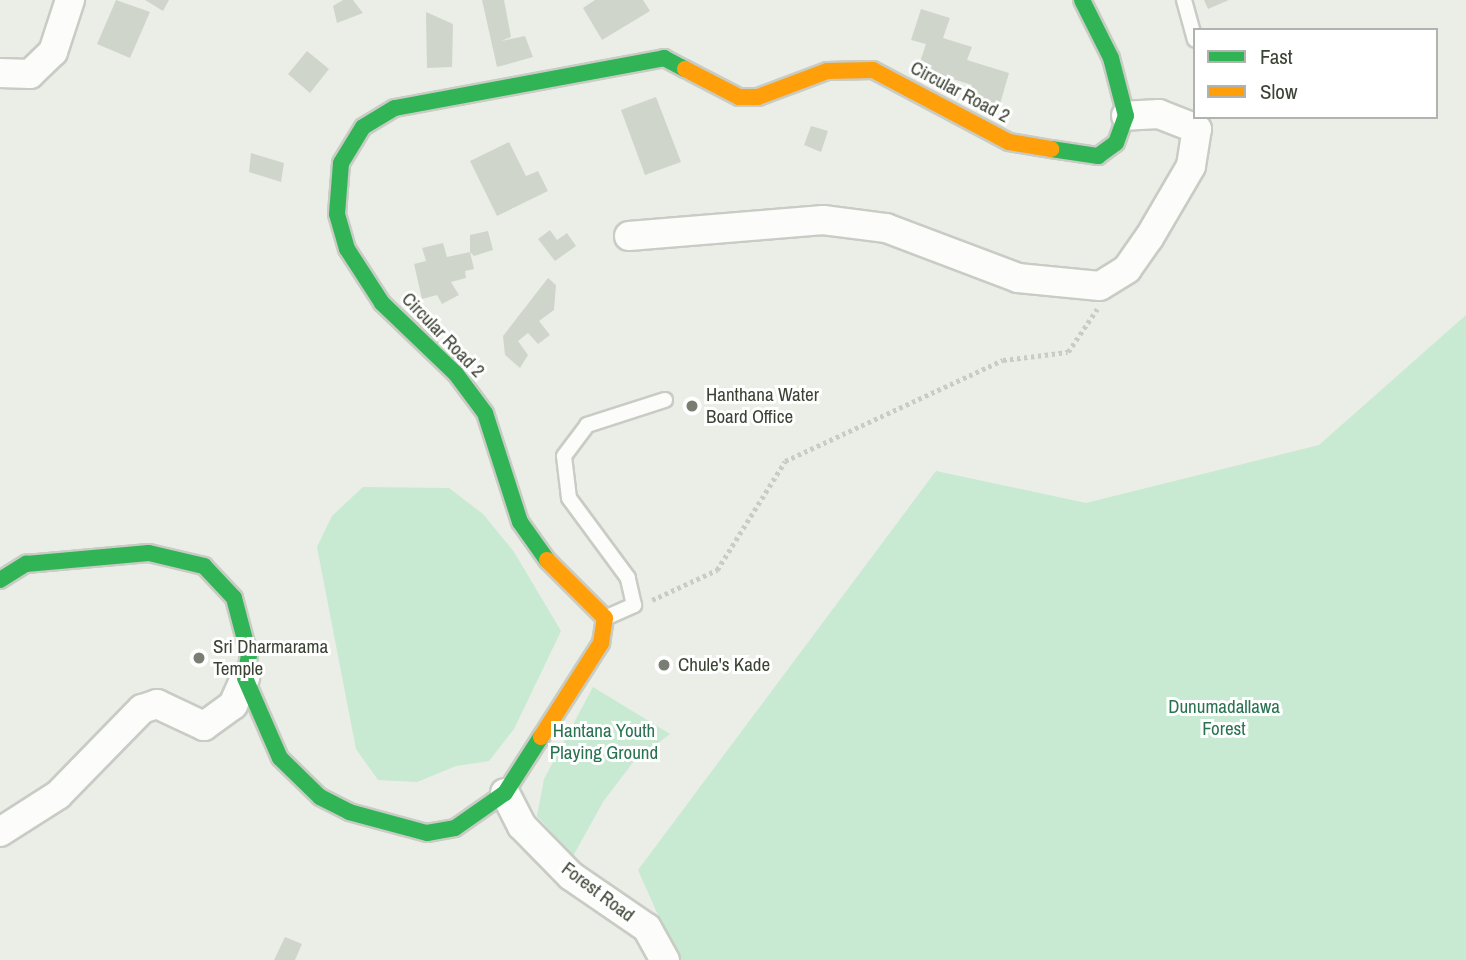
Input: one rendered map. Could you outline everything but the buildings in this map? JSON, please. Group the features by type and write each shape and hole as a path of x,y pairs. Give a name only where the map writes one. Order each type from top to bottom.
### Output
{"street":[{"path":"0,73 30,74 53,52 69,0"},
{"path":"629,236 823,220 886,228 1018,278 1100,286 1127,269 1149,238 1191,166 1197,123 1158,114 1126,116 1111,58 1082,0"},
{"name":"Circular Road 2","path":"605,618 545,558 520,522 485,413 456,374 382,303 347,249 337,214 341,163 363,127 395,108 664,58 739,97 758,97 827,71 873,70 1009,142 1062,153 1098,156 1116,143 1126,116"},
{"path":"0,580 26,564 149,553 204,566 233,598 249,655 245,678 233,705 204,726 157,704 142,709 58,795 0,832"},
{"path":"245,678 280,758 320,797 349,812 427,833 455,828 505,793 601,643 605,618"},
{"name":"Forest Road","path":"505,793 522,826 571,876 647,928 665,960"}],"lane":[{"path":"1184,0 1193,33"},
{"path":"605,618 634,604 628,578 569,498 564,456 587,425 665,400"}],"path":[{"path":"634,604 656,599 717,570 785,461 1003,359 1068,352 1096,314 1100,286"}],"green space":[{"name":"Dunumadallawa Forest","path":"1466,315 1466,960 678,960 638,870 936,471 1086,503 1319,445"},
{"path":"363,487 449,488 483,514 514,552 561,631 514,729 489,761 456,766 417,782 378,780 356,749 317,547 332,516"},
{"name":"Hantana Youth Playing Ground","path":"593,687 670,734 634,761 603,802 573,856 537,816 544,779"}],"traffic: fast":[{"path":"1051,149 1098,156 1116,143 1126,116 1111,58 1082,0"},
{"path":"547,560 520,522 485,413 456,374 382,303 347,249 337,214 341,163 363,127 395,108 664,58 685,69"},
{"path":"0,580 26,564 149,553 204,566 234,598 249,655 245,678 280,758 320,797 349,812 427,833 455,828 505,793 541,737"}],"traffic: slow":[{"path":"685,69 739,97 758,97 827,71 873,70 1009,142 1051,149"},
{"path":"541,737 601,643 605,618 547,560"}],"place":[{"name":"Hanthana Water Board Office","path":"692,406"},
{"name":"Sri Dharmarama Temple","path":"199,658"},
{"name":"Chule's Kade","path":"664,665"}]}
